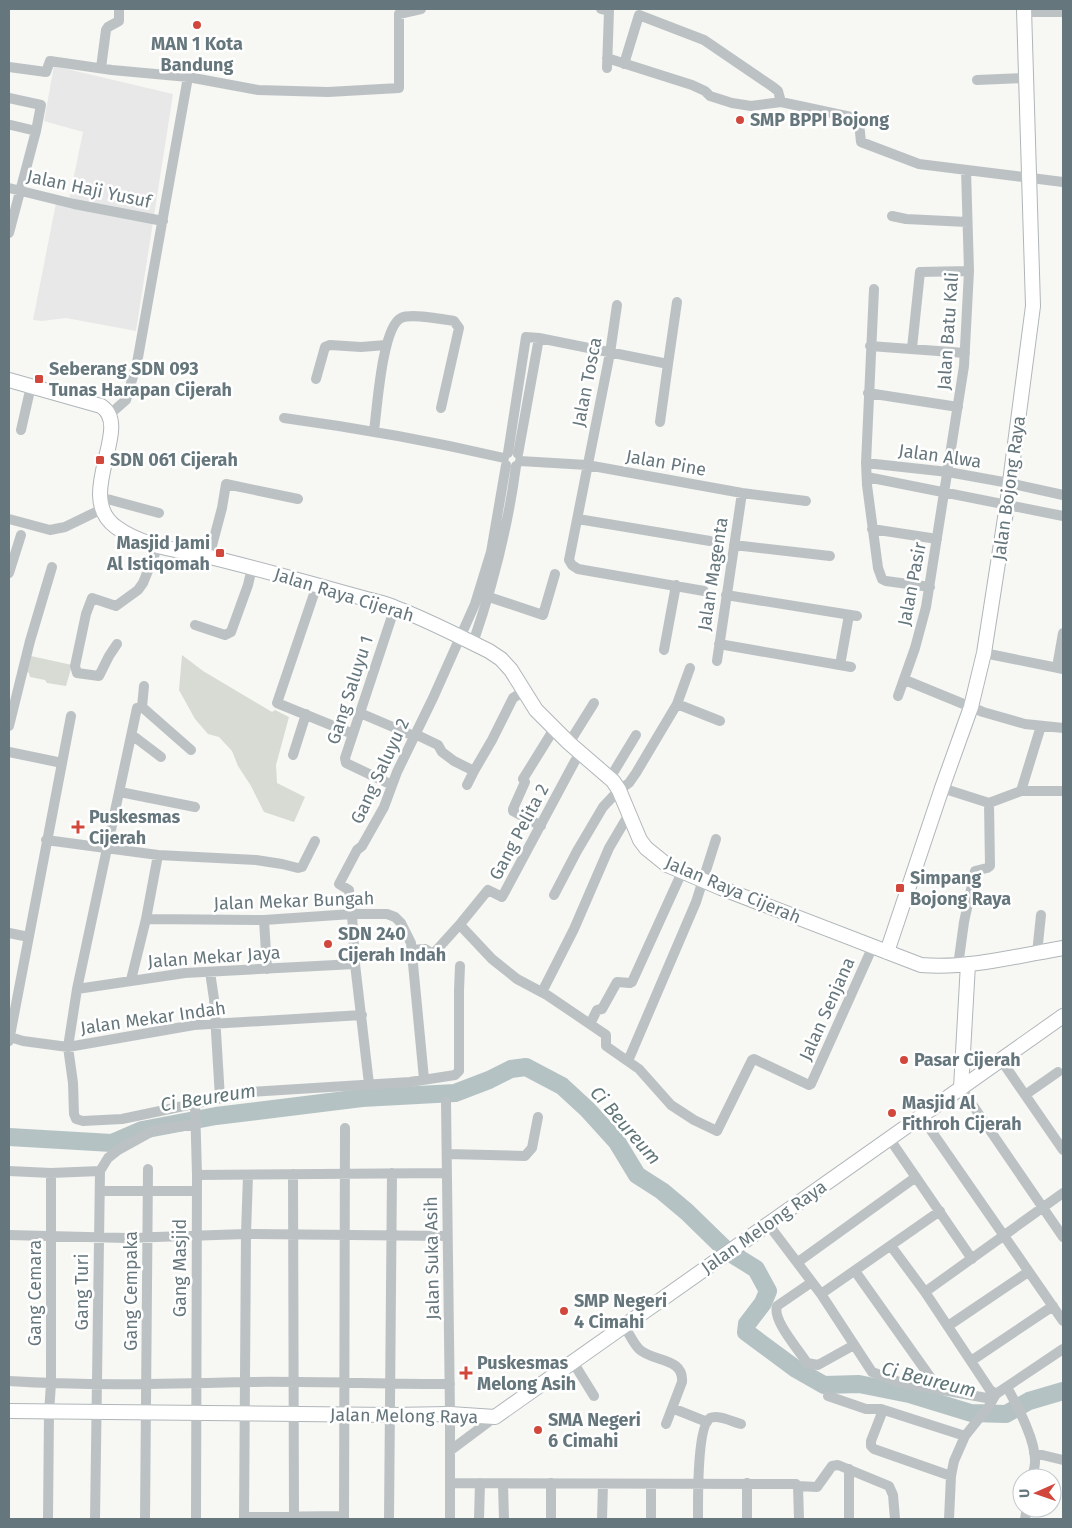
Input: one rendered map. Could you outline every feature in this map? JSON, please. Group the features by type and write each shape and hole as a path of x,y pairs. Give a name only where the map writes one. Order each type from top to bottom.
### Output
{"main road":[{"name":"Jalan Bojong Raya","path":"887,952 971,707 984,653 1007,505 1033,306 1024,10"},
{"path":"9,380 101,406 110,414 112,426 101,504"},
{"name":"Jalan Raya Cijerah","path":"101,504 116,527 132,536 158,546 252,568 395,607 501,658 511,670 536,710 569,743 610,778 619,790 640,840 646,848 667,865 682,872 921,965 963,965 1063,948"},
{"path":"961,1088 963,965"},
{"name":"Jalan Melong Raya","path":"9,1411 344,1415 450,1414 495,1417 1063,1016"}],"street":[{"path":"101,68 106,30 119,21 120,9"},
{"path":"9,67 46,72 50,61 188,77 258,90 328,92 399,88 399,14 421,9"},
{"path":"601,9 609,11 607,63 624,64 692,85 705,91 710,96 732,103 751,106 782,102 851,117 859,123 861,142 919,164 1063,182"},
{"path":"1024,10 1063,12"},
{"path":"624,64 640,12 704,40 773,87 778,91 782,102"},
{"path":"110,414 123,404 129,396 137,362 188,77"},
{"path":"977,80 1026,78"},
{"path":"9,98 40,105 36,131 9,234"},
{"path":"11,126 36,131"},
{"name":"Jalan Batu Kali","path":"945,493 965,353 969,271 966,170"},
{"name":"Jalan Haji Yusuf","path":"9,188 74,204 163,221"},
{"path":"892,216 906,219 967,222"},
{"path":"912,348 920,272 969,271"},
{"path":"874,289 866,463 872,529 878,568 882,579 886,581 930,588"},
{"path":"660,422 677,302"},
{"name":"Jalan Tosca","path":"617,304 610,353 569,560 578,569 676,585"},
{"path":"374,431 386,345 393,326 399,319 407,316 454,321 458,325 441,408"},
{"path":"512,459 520,372 526,336 668,364"},
{"path":"512,459 539,338"},
{"path":"316,379 325,347 330,345 386,345"},
{"path":"870,346 965,353"},
{"path":"520,372 532,374"},
{"path":"21,430 31,386"},
{"path":"868,392 958,407"},
{"name":"Jalan Pine","path":"284,418 437,442 512,459 587,465 742,493 806,501"},
{"name":"Gang Saluyu 2","path":"352,914 348,890 340,884 357,850 362,846 384,807 415,735 467,640 500,555 512,459"},
{"name":"Jalan Alwa","path":"866,463 948,472 1063,495"},
{"name":"Jalan Alwa","path":"867,477 1063,516"},
{"path":"209,557 218,527 226,484 298,499"},
{"name":"Jalan Magenta","path":"717,661 742,493"},
{"name":"Jalan Pasir","path":"898,696 915,648 930,588 945,493"},
{"path":"9,519 50,530 65,527 101,504 111,500 159,513"},
{"path":"578,519 710,541"},
{"path":"872,529 937,539"},
{"path":"9,573 21,535"},
{"path":"734,545 830,556"},
{"path":"117,644 99,676 77,673 75,666 86,614 92,598 116,606 138,590 143,583 158,546"},
{"path":"9,726 30,641 52,567"},
{"path":"195,625 225,635 231,632 252,568"},
{"path":"484,595 543,615 555,574"},
{"path":"317,585 277,703 353,734"},
{"path":"664,650 676,585 704,591"},
{"path":"726,595 853,616 840,665"},
{"name":"Gang Saluyu 1","path":"392,785 346,763 345,758 395,607"},
{"path":"984,653 1060,668 1063,632"},
{"path":"719,644 851,667"},
{"path":"554,895 603,807 619,790 629,783 636,773 677,704 690,668"},
{"path":"905,680 971,707 1025,724 1063,728"},
{"path":"142,707 144,686"},
{"path":"467,785 513,698 524,691"},
{"path":"569,743 594,703"},
{"path":"677,704 720,721"},
{"path":"142,707 136,709 77,989 68,1047 73,1083 74,1114 76,1118 79,1120 122,1119 151,1112 196,1106 220,1098 250,1092 450,1077 459,1071 460,966"},
{"path":"142,707 191,750"},
{"path":"360,712 438,745 442,752 454,761 474,771"},
{"path":"293,755 306,714"},
{"path":"9,1039 70,716"},
{"path":"1021,790 1041,726"},
{"path":"541,826 513,811 513,809 525,782 523,779 554,729"},
{"path":"132,735 161,757"},
{"path":"610,778 636,736"},
{"path":"9,752 62,763"},
{"name":"Gang Pelita 2","path":"411,950 425,949 433,954 460,925 488,890 502,897 581,753"},
{"path":"942,788 989,803 1021,790 1063,791"},
{"path":"120,792 194,807"},
{"path":"963,965 964,922 975,870 990,866 989,803"},
{"path":"542,992 574,929 608,848 629,814"},
{"path":"460,925 492,958 517,979 542,992 606,1035 606,1046 628,1062 696,902 716,839"},
{"path":"46,840 158,856 256,860 298,868 302,867 315,841"},
{"path":"132,980 158,856"},
{"path":"590,1024 597,1010 602,1008 618,982 632,982 682,872"},
{"path":"352,914 354,964 362,1014 369,1084"},
{"name":"Jalan Mekar Bungah","path":"146,919 264,920 352,914 388,914 395,917 406,932 411,950 424,1079"},
{"path":"1037,953 1041,915"},
{"path":"264,920 267,969"},
{"path":"9,933 29,937"},
{"name":"Jalan Senjana","path":"628,1062 639,1069 671,1105 694,1120 718,1131 754,1059 810,1085 873,946"},
{"name":"Jalan Mekar Jaya","path":"77,989 185,973 354,964"},
{"path":"210,972 216,1024 220,1098"},
{"name":"Jalan Mekar Indah","path":"9,1039 68,1047 194,1025 362,1014"},
{"path":"1001,1060 1063,1150"},
{"path":"1025,1096 1062,1073"},
{"path":"961,1088 1063,1238"},
{"name":"Jalan Suka Asih","path":"446,1102 451,1450 450,1519"},
{"name":"Gang Masjid","path":"196,1106 196,1519"},
{"path":"921,1116 1063,1321"},
{"path":"447,1154 525,1156 532,1148 538,1117"},
{"path":"9,1171 51,1173 100,1171 108,1158 118,1150 147,1134 156,1130 197,1123"},
{"path":"248,1175 244,1518 344,1518 345,1128"},
{"path":"889,1138 972,1259"},
{"name":"Gang Cempaka","path":"145,1519 148,1169"},
{"name":"Gang Turi","path":"95,1519 100,1171"},
{"name":"Gang Cemara","path":"48,1519 49,1412 52,1384 51,1173"},
{"path":"389,1519 393,1235 392,1173"},
{"path":"197,1175 447,1173"},
{"path":"293,1174 294,1517"},
{"path":"798,1262 916,1177"},
{"path":"100,1191 197,1191"},
{"path":"925,1292 1063,1193"},
{"path":"821,1294 940,1212"},
{"path":"768,1224 821,1294 872,1372 899,1382 938,1388 992,1400"},
{"path":"9,1235 99,1237 246,1234 447,1236"},
{"path":"890,1246 948,1326 990,1390 992,1400"},
{"path":"855,1271 938,1388"},
{"path":"948,1326 1028,1272"},
{"path":"812,1282 777,1306 776,1316 780,1324 807,1363 812,1365 818,1365 854,1345"},
{"path":"971,1361 1053,1306"},
{"path":"624,1326 640,1350 679,1368 683,1374 682,1382 666,1424"},
{"path":"949,1519 951,1476 954,1461 965,1436 992,1400 1007,1387 1063,1348"},
{"path":"573,1362 594,1396"},
{"path":"9,1381 52,1384 147,1385 245,1382 294,1384 450,1384"},
{"path":"1007,1387 1024,1418 1034,1453 1034,1468"},
{"path":"828,1396 866,1409 880,1409 965,1436"},
{"path":"672,1408 707,1422"},
{"path":"880,1409 871,1442 871,1446 874,1449 951,1476"},
{"path":"451,1450 495,1417"},
{"path":"698,1519 700,1450 707,1422 717,1417 741,1424"},
{"path":"1034,1453 1063,1460"},
{"path":"450,1483 747,1483 796,1484 798,1486 817,1487 835,1464 889,1486 893,1495 895,1519"},
{"path":"849,1469 849,1519"},
{"path":"479,1519 480,1483"},
{"path":"551,1483 551,1519"},
{"path":"747,1483 747,1519"},
{"path":"504,1484 504,1519"},
{"path":"602,1519 603,1484"},
{"path":"651,1484 651,1519"},
{"path":"798,1486 799,1519"}],"shaded area":[{"path":"54,66 173,94 136,331 66,318 42,321 33,320 57,198 69,200 83,132 44,121"},
{"path":"182,655 203,671 272,712 275,710 289,717 276,765 277,783 305,797 294,822 264,812 238,766 232,751 219,737 208,734 195,719 179,690"},
{"path":"31,656 72,665 66,686 47,683 45,680 30,677 27,672"}],"waterway":[{"name":"Ci Beureum","path":"9,1137 112,1143 142,1130 216,1116 362,1098 455,1093 511,1069 526,1067 562,1086 588,1110 617,1142 637,1175 662,1191 687,1212 727,1251 756,1269 768,1291 763,1303 747,1324 746,1332 796,1369 824,1385 859,1384 909,1394 971,1413 1006,1414 1029,1401 1063,1391"}],"place":[{"name":"MAN 1 Kota Bandung","path":"197,25"},
{"name":"SMP BPPI Bojong","path":"740,120"},
{"name":"Seberang SDN 093 Tunas Harapan Cijerah","path":"39,379"},
{"name":"SDN 061 Cijerah","path":"100,460"},
{"name":"Masjid Jami Al Istiqomah","path":"220,553"},
{"name":"Puskesmas Cijerah","path":"78,827"},
{"name":"Simpang Bojong Raya","path":"900,888"},
{"name":"SDN 240 Cijerah Indah","path":"328,944"},
{"name":"Pasar Cijerah","path":"904,1060"},
{"name":"Masjid Al Fithroh Cijerah","path":"892,1113"},
{"name":"SMP Negeri 4 Cimahi","path":"564,1311"},
{"name":"Puskesmas Melong Asih","path":"466,1373"},
{"name":"SMA Negeri 6 Cimahi","path":"538,1430"}]}
